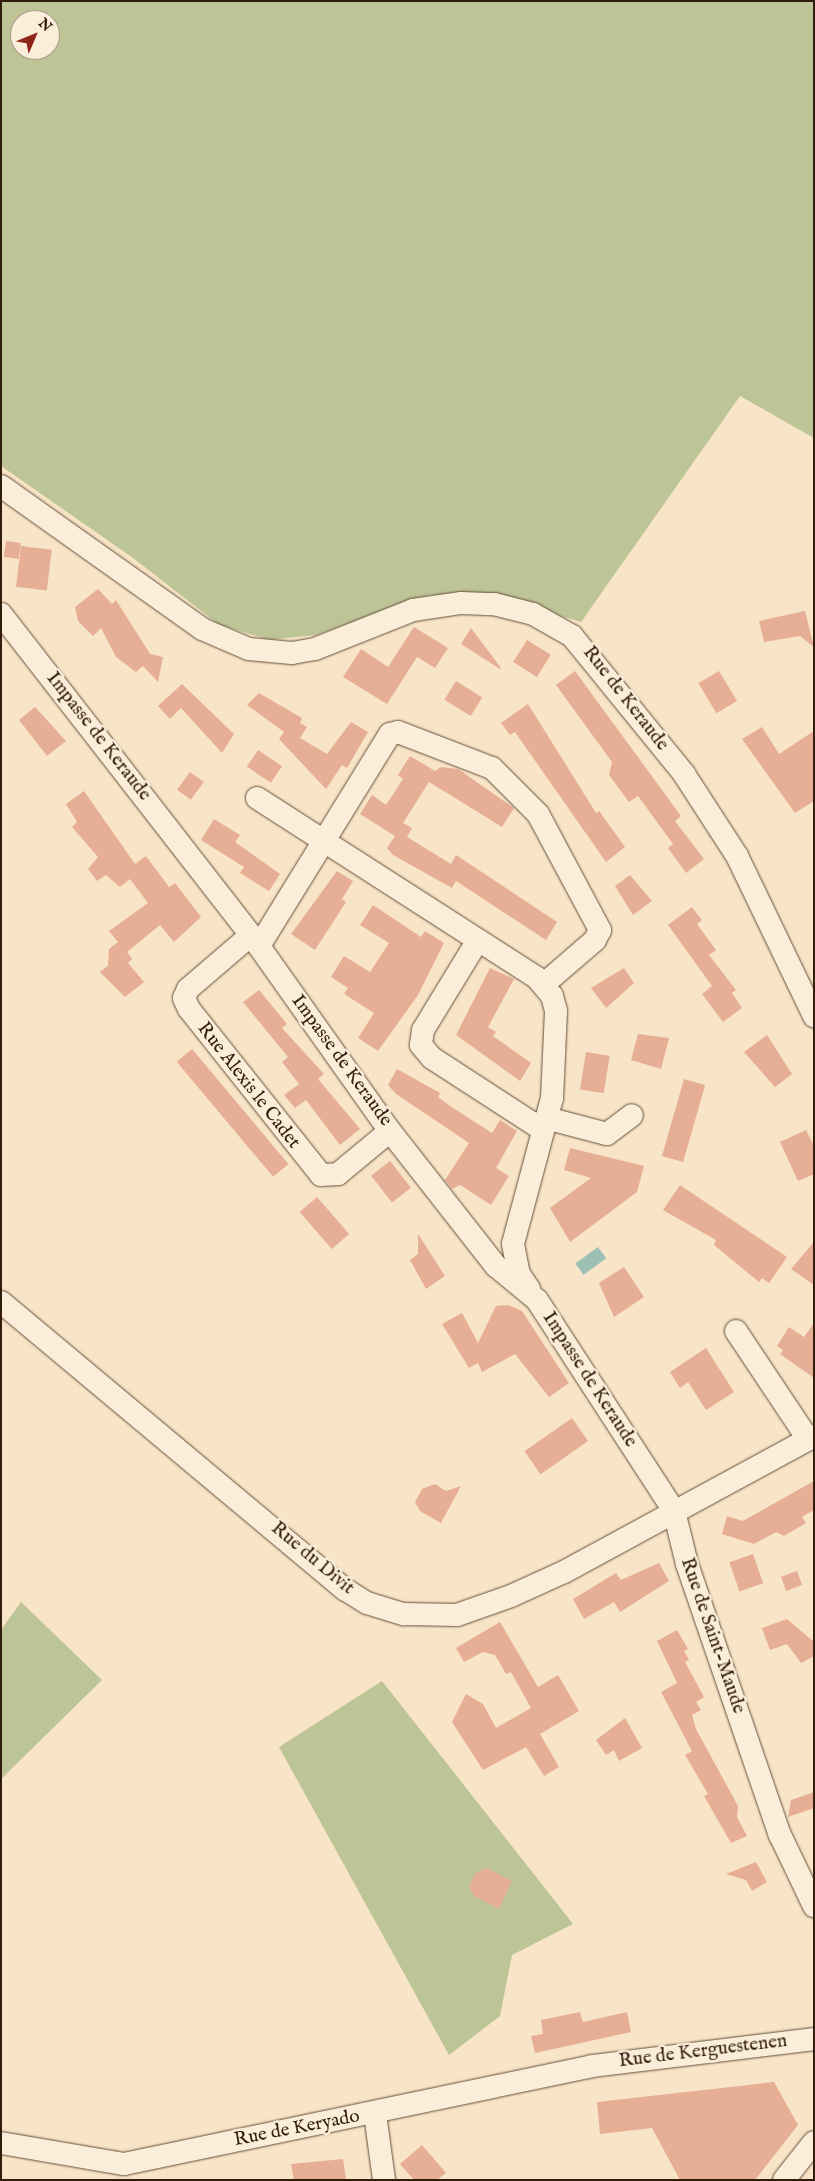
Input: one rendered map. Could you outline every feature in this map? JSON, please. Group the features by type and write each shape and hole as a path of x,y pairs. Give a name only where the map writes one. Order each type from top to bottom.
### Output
{"street":[{"name":"Rue de Keraude","path":"1,486 202,629 225,641 269,652 315,649 413,610 461,603 494,604 533,614 572,636 684,774 736,856 809,987 814,1016"},
{"name":"Impasse de Keraude","path":"1,614 255,941 390,1131 496,1266 537,1300 674,1511"},
{"path":"255,941 324,841 390,734 421,738 498,773 538,814 600,925 595,940 544,984"},
{"path":"257,798 544,984 556,1011 552,1098 513,1244 518,1274 537,1300"},
{"path":"478,940 423,1030 422,1045 432,1058 544,1124 607,1134 632,1115"},
{"name":"Rue Alexis le Cadet","path":"255,941 188,989 184,998 189,1010 321,1175 338,1174 390,1131"},
{"name":"Rue du Divit","path":"1,1302 367,1603 404,1614 457,1615 564,1572 674,1511"},
{"path":"674,1511 811,1438 736,1331"},
{"name":"Rue de Saint-Maude","path":"674,1511 687,1564 780,1835 814,1906"},
{"name":"Rue de Kerguestenen","path":"592,2066 814,2039"},
{"name":"Rue de Keryado","path":"1,2143 124,2164 375,2114 592,2066"},
{"path":"375,2114 384,2180"},
{"path":"784,2180 814,2142"}],"green space":[{"path":"1,1 814,1 814,438 740,396 581,622 497,597 430,595 316,635 269,640 218,624 133,558 1,466"},
{"path":"21,1602 102,1680 1,1779 1,1630"},
{"path":"382,1681 573,1924 512,1955 500,2016 449,2055 279,1747"}],"water":[{"path":"598,1247 606,1258 584,1275 575,1263"}],"building":[{"path":"6,541 21,543 19,559 4,557"},
{"path":"21,546 52,550 47,590 16,587"},
{"path":"98,589 112,604 116,600 150,654 163,657 158,682 143,666 136,672 116,657 101,628 93,636 78,621 75,607"},
{"path":"805,611 814,647 800,636 764,642 759,621"},
{"path":"414,627 448,648 435,668 417,657 387,704 343,677 361,649 388,667"},
{"path":"471,628 501,668 500,669 461,644"},
{"path":"527,640 551,655 537,677 513,662"},
{"path":"575,671 681,816 675,821 704,859 686,873 668,848 673,844 638,796 629,802 609,775 612,762 556,685"},
{"path":"719,671 737,701 716,713 698,683"},
{"path":"456,681 482,697 471,716 444,700"},
{"path":"182,684 234,734 222,753 181,708 170,719 158,706"},
{"path":"259,693 302,718 300,723 307,727 300,738 327,754 351,722 368,732 347,768 342,765 326,789 279,739 284,732 247,705"},
{"path":"528,704 596,813 599,811 625,847 606,862 515,732 510,735 501,723"},
{"path":"35,707 66,741 47,756 19,720"},
{"path":"762,727 779,754 814,731 814,801 795,813 742,739"},
{"path":"258,750 282,766 271,783 247,767"},
{"path":"410,756 435,771 441,767 458,769 514,808 502,827 429,782 403,823 412,828 407,837 451,864 456,855 557,922 546,940 456,881 452,888 393,855 387,848 395,836 360,814 372,795 386,805 403,779 398,775"},
{"path":"190,772 204,782 191,800 177,790"},
{"path":"84,791 135,864 146,856 169,887 175,883 201,917 174,942 160,925 127,952 132,959 128,963 144,982 125,997 100,972 108,966 109,949 118,942 109,931 148,903 130,879 120,887 106,875 97,881 88,869 98,857 72,827 77,822 66,804"},
{"path":"214,819 240,835 235,842 280,874 269,891 240,873 244,867 201,840"},
{"path":"337,871 353,881 342,899 346,902 315,950 291,934"},
{"path":"630,875 652,901 633,915 615,886"},
{"path":"373,905 421,937 425,931 444,943 418,995 378,1051 358,1038 374,1013 344,994 348,988 331,977 344,956 370,972 389,943 360,925"},
{"path":"692,907 702,920 697,924 716,950 709,955 736,990 732,993 742,1008 723,1022 702,994 712,986 668,925"},
{"path":"490,968 514,979 488,1027 496,1032 493,1036 531,1063 520,1081 456,1035"},
{"path":"624,968 634,983 606,1008 591,988"},
{"path":"259,990 287,1024 282,1028 324,1074 318,1079 360,1129 340,1145 306,1100 295,1108 284,1095 299,1084 282,1062 288,1057 243,1002"},
{"path":"638,1034 669,1038 661,1069 631,1060"},
{"path":"767,1035 792,1074 775,1087 744,1052"},
{"path":"192,1049 288,1164 273,1177 177,1062"},
{"path":"586,1052 610,1056 604,1093 580,1090"},
{"path":"397,1069 440,1093 438,1097 492,1133 500,1120 517,1131 496,1168 509,1176 491,1205 460,1185 452,1189 445,1180 469,1143 396,1094 388,1085"},
{"path":"684,1079 705,1085 683,1162 662,1156"},
{"path":"806,1130 814,1146 814,1174 798,1181 780,1142"},
{"path":"570,1148 644,1166 637,1192 570,1242 550,1208 591,1178 564,1170"},
{"path":"390,1161 411,1188 392,1203 371,1176"},
{"path":"680,1185 787,1257 769,1283 762,1278 759,1282 714,1245 716,1240 663,1210"},
{"path":"317,1197 349,1234 332,1249 300,1212"},
{"path":"418,1234 445,1276 426,1289 410,1260 418,1254"},
{"path":"814,1242 814,1285 791,1269"},
{"path":"624,1267 644,1297 614,1317 599,1283"},
{"path":"508,1305 522,1311 569,1383 549,1397 515,1354 482,1372 478,1363 469,1368 442,1324 462,1313 478,1343 496,1306"},
{"path":"814,1323 814,1378 780,1354 783,1350 777,1346 789,1327 804,1337"},
{"path":"706,1348 734,1392 706,1410 688,1382 680,1388 670,1372"},
{"path":"572,1418 588,1441 541,1474 524,1451"},
{"path":"814,1481 814,1510 802,1517 806,1523 784,1536 776,1532 754,1544 722,1534 727,1516 743,1521"},
{"path":"435,1484 446,1491 461,1486 441,1523 420,1511 415,1502 422,1489"},
{"path":"753,1554 763,1583 739,1591 729,1562"},
{"path":"659,1563 669,1581 620,1612 614,1602 584,1619 573,1599 616,1573 621,1580"},
{"path":"797,1571 802,1585 786,1591 781,1577"},
{"path":"787,1619 814,1642 814,1656 801,1663 787,1644 770,1650 762,1628"},
{"path":"500,1622 538,1687 558,1675 579,1711 540,1734 559,1767 544,1776 526,1747 483,1770 452,1722 466,1694 483,1704 496,1728 531,1708 511,1672 506,1674 495,1655 483,1652 464,1662 456,1648"},
{"path":"677,1630 688,1649 684,1651 689,1660 685,1662 704,1697 696,1702 701,1710 692,1715 696,1729 738,1806 737,1817 747,1836 731,1843 704,1796 708,1794 685,1755 692,1751 661,1692 677,1683 657,1641"},
{"path":"625,1718 642,1748 619,1761 614,1750 606,1755 596,1740"},
{"path":"814,1792 814,1808 788,1817 791,1800"},
{"path":"756,1862 767,1882 752,1891 746,1880 726,1874"},
{"path":"487,1868 512,1881 499,1909 474,1896 469,1886 476,1873"},
{"path":"580,2012 583,2022 627,2012 631,2032 535,2053 531,2036 543,2034 541,2020"},
{"path":"774,2082 798,2125 755,2180 680,2180 652,2128 600,2134 597,2102"},
{"path":"422,2145 446,2173 437,2180 414,2180 400,2164"},
{"path":"343,2159 346,2180 294,2180 291,2164"}]}
